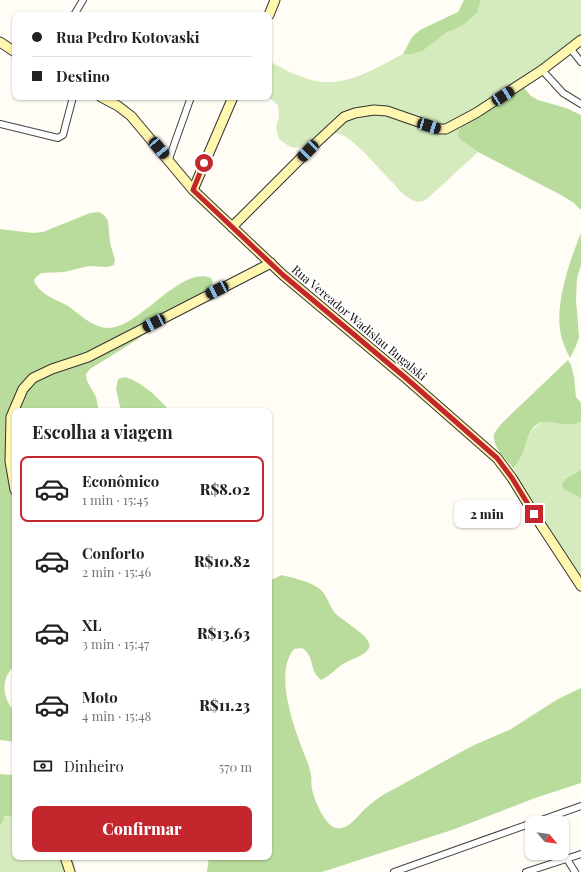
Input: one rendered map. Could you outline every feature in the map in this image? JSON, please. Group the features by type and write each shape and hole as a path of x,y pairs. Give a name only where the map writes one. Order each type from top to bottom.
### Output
{"street":[{"path":"76,12 83,0"},
{"path":"269,12 275,0"},
{"path":"232,227 344,117 355,113 374,110 387,111 439,129 446,129 476,113 542,70 581,40"},
{"path":"0,42 12,50"},
{"path":"570,48 581,62"},
{"path":"542,70 563,93 581,104"},
{"path":"0,124 58,138 63,135 72,100"},
{"name":"Rua Vereador Wadislau Bugalski","path":"107,100 118,106 131,116 193,190 283,275 497,458 512,478 581,586"},
{"path":"169,160 190,100"},
{"path":"193,190 232,100"},
{"path":"15,408 23,389 33,378 88,357 271,263"},
{"path":"12,415 10,461 12,473"},
{"path":"552,816 581,806"},
{"path":"394,872 525,826"},
{"path":"569,858 581,854"},
{"path":"66,860 70,872"},
{"path":"526,872 564,860"},
{"path":"568,860 575,872"}],"green space":[{"path":"464,0 481,0 477,13 463,25 446,33 422,51 412,54 403,54 412,37 420,30 458,12"},
{"path":"481,0 581,0 581,37 518,81 461,140 478,152 427,199 418,202 406,196 358,147 346,137 339,134 324,136 304,146 296,148 289,146 279,139 276,128 279,116 278,105 272,100 272,62 311,80 335,82 347,80 370,71 403,54 412,54 470,19 477,13"},
{"path":"518,81 531,96 538,100 566,108 581,115 581,210 574,203 561,195 478,152 461,140 458,136 459,130 469,120"},
{"path":"99,212 104,215 108,221 110,243 115,260 114,265 107,267 89,266 64,272 41,273 35,278 34,281 44,293 68,306 88,321 101,327 114,327 128,322 185,281 198,276 211,278 213,283 209,290 157,323 138,339 90,369 86,374 87,381 96,397 98,408 12,408 12,668 6,678 4,688 7,699 12,708 12,742 0,740 0,229 33,233 43,232 90,213"},
{"path":"581,233 581,265 577,278 576,299 579,337 570,358 561,333 559,318 560,306 568,268"},
{"path":"568,360 574,377 576,397 581,403 581,422 566,424 544,422 535,425 530,433 523,453 513,468 503,457 495,444 495,432 501,424"},
{"path":"125,377 138,383 155,396 167,408 120,408 116,389 118,379"},
{"path":"548,421 568,425 581,422 581,470 565,479 564,490 581,498 581,579 513,468 535,427"},
{"path":"581,470 581,498 564,490 562,485 565,479"},
{"path":"282,575 305,581 320,589 326,596 335,613 360,632 368,640 369,644 367,651 343,664 321,680 315,672 309,655 302,648 294,649 288,659 285,685 290,713 311,775 313,794 324,818 328,823 337,828 345,827 370,804 383,795 472,746 511,729 558,699 581,688 581,783 535,798 452,830 322,872 207,872 209,860 272,860 272,580"},
{"path":"0,774 12,775 12,816 3,817 4,820 0,825"},
{"path":"12,816 12,860 74,860 76,872 0,872 0,818"}],"route":[{"path":"204,163 193,190 283,275 407,379 497,458 512,478 534,514"}]}
